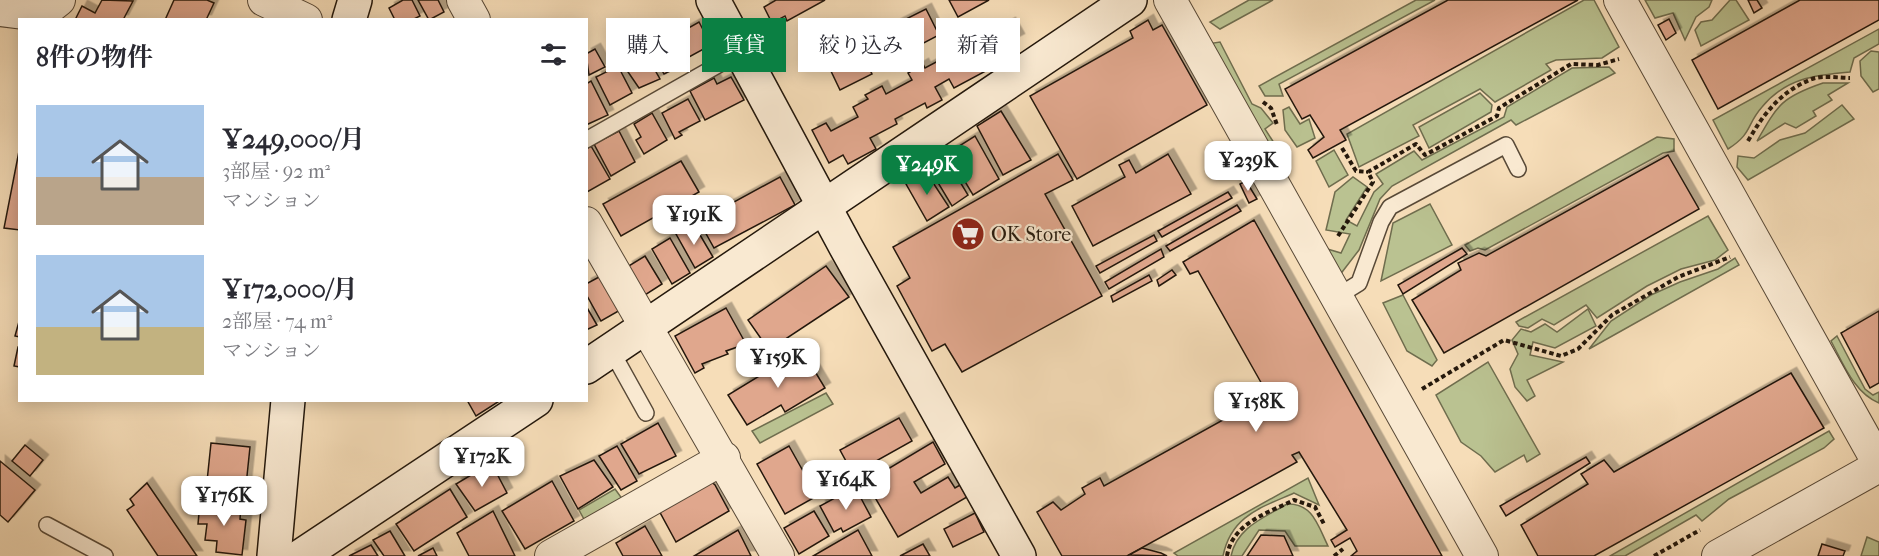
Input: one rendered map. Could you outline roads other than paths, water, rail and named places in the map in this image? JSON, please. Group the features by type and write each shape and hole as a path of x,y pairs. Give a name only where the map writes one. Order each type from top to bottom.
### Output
{"street":[{"path":"0,10 40,15 59,0"},
{"path":"264,0 302,18"},
{"path":"350,18 355,0"},
{"path":"463,0 473,18"},
{"path":"713,0 723,18"},
{"path":"599,358 1130,0"},
{"path":"1170,0 1482,556"},
{"path":"1620,0 1879,465 1718,556"},
{"path":"752,72 1019,556"},
{"path":"588,227 644,327 724,458 778,556"},
{"path":"274,556 288,402"},
{"path":"312,554 533,402"},
{"path":"551,556 724,458"}],"lane":[{"path":"588,139 706,72"},
{"path":"1338,296 1359,284 1381,222 1390,207 1506,145 1518,169"},
{"path":"599,358 646,412"},
{"path":"47,525 105,556"}],"place":[{"name":"OK Store","path":"968,234"}]}
